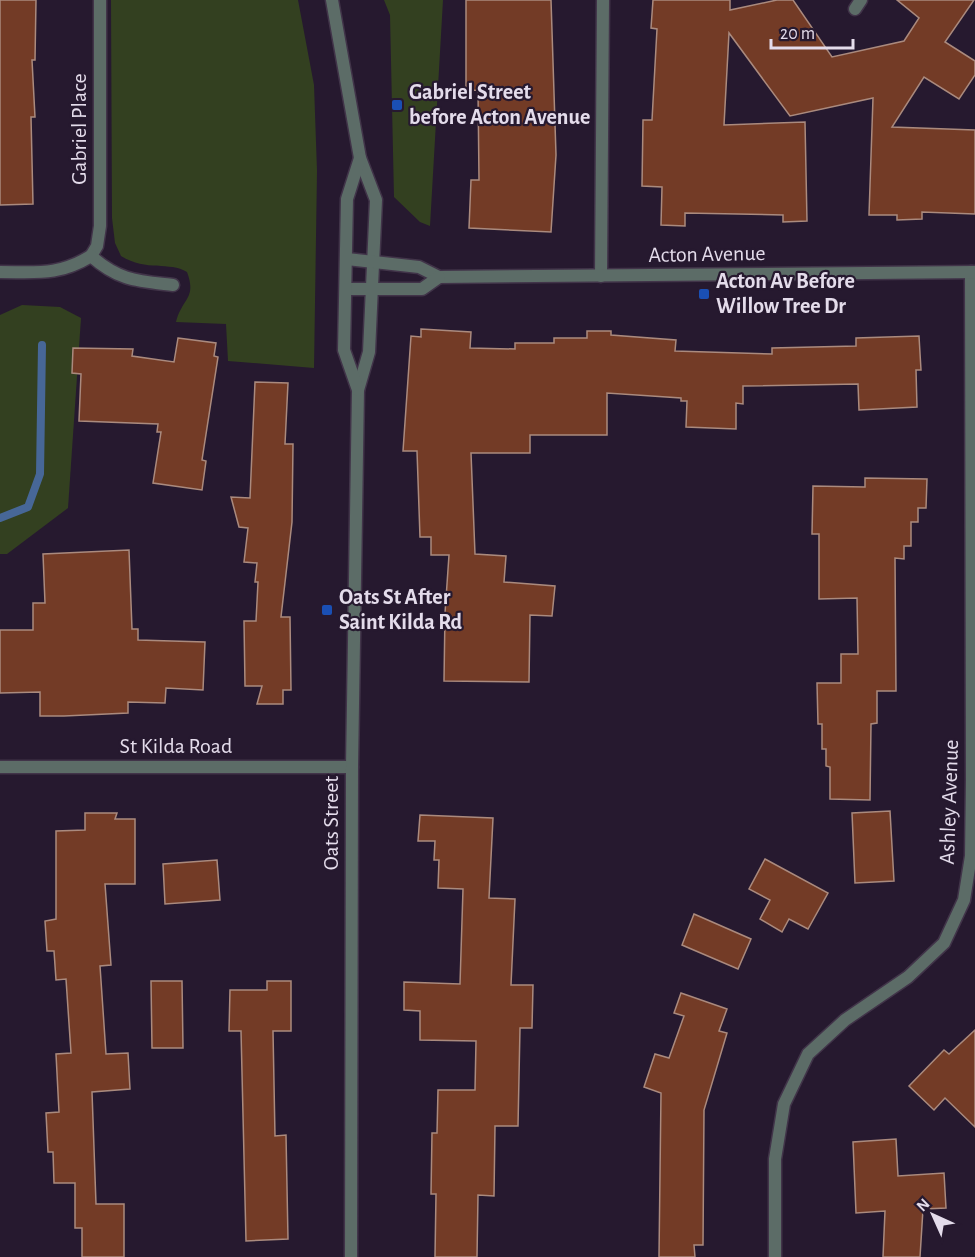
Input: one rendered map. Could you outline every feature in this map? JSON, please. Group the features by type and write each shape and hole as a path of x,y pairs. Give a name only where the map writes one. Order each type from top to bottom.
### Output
{"street":[{"name":"Gabriel Place","path":"91,256 97,246 100,226 100,0"},
{"name":"Oats Street","path":"332,0 360,158 375,200 369,352 358,390 352,767 351,1257"},
{"path":"601,276 603,0"},
{"name":"Oats Street","path":"358,390 344,350 347,200 360,158"},
{"path":"0,272 45,272 71,268 91,256 107,270 129,280 173,285"},
{"name":"Acton Avenue","path":"347,259 420,267 440,277 973,272"},
{"name":"Ashley Avenue","path":"775,1257 775,1159 784,1104 807,1054 845,1020 908,976 944,944 964,900 971,856 974,780 973,272"},
{"name":"Acton Avenue","path":"347,289 422,289 440,277"},
{"name":"St Kilda Road","path":"0,767 352,767"}],"green space":[{"path":"111,0 298,0 314,85 317,171 314,368 228,361 226,324 176,322 189,293 190,281 187,272 173,267 140,264 121,256 115,243 112,218"},
{"path":"384,0 443,0 430,226 420,222 394,197 390,15"},
{"path":"22,305 60,307 81,318 68,508 7,554 0,554 0,315"}],"building":[{"path":"0,0 36,0 35,60 32,60 35,117 31,117 33,204 0,205"},
{"path":"466,0 551,0 556,155 551,232 469,228 471,180 479,180 478,90 466,91"},
{"path":"653,0 730,0 730,10 777,0 793,0 832,57 904,41 919,18 897,0 974,0 945,42 975,61 975,75 959,99 924,77 892,127 975,130 975,214 922,212 922,219 897,220 897,215 869,215 873,98 790,116 729,33 724,125 805,122 807,221 783,222 783,215 685,213 685,226 661,225 662,187 642,186 643,120 652,120 657,29 651,28"},
{"path":"421,329 471,332 470,348 515,349 515,343 554,343 554,338 587,338 587,331 611,331 611,335 676,340 675,351 772,354 772,348 856,346 856,338 919,336 921,370 916,370 917,407 859,410 858,384 743,386 743,404 736,403 736,429 686,427 687,401 681,401 681,398 607,393 607,435 530,435 530,453 471,453 475,554 506,556 504,582 555,586 552,616 530,615 529,682 444,681 449,555 431,555 431,537 420,537 417,451 403,451 411,336 421,337"},
{"path":"178,338 216,343 214,356 218,357 202,460 206,461 202,490 153,483 161,432 157,432 158,424 79,421 81,374 72,373 73,348 133,349 132,356 174,362"},
{"path":"255,382 288,383 285,444 293,444 292,522 281,617 290,617 291,690 283,690 283,704 257,704 262,686 245,686 244,621 256,621 257,563 244,562 248,528 239,527 231,497 250,498"},
{"path":"865,478 927,479 926,508 918,508 918,522 911,522 911,546 904,546 904,559 895,558 896,691 877,691 877,723 871,724 870,800 830,799 830,767 826,766 826,749 822,749 822,724 818,724 817,683 841,683 841,654 858,654 857,598 819,599 819,534 812,534 813,486 865,487"},
{"path":"129,550 132,629 138,629 138,640 205,642 203,690 166,688 165,703 128,702 128,713 64,716 40,716 40,692 0,693 0,630 33,630 33,603 45,603 43,554"},
{"path":"890,811 894,881 855,883 852,813"},
{"path":"85,813 117,813 115,819 135,819 135,884 105,884 111,965 100,966 106,1054 128,1053 130,1089 92,1092 96,1204 124,1204 124,1257 82,1257 82,1228 75,1228 75,1183 54,1183 53,1152 48,1152 46,1113 59,1112 56,1054 71,1053 66,979 56,980 54,951 47,951 45,921 56,919 56,831 85,830"},
{"path":"420,815 493,818 489,898 515,899 511,985 533,985 532,1028 520,1028 518,1126 495,1126 494,1196 478,1195 477,1257 435,1257 436,1194 431,1194 432,1133 437,1133 438,1090 475,1090 476,1041 420,1040 420,1011 404,1010 404,982 460,984 463,889 438,888 439,860 434,860 435,841 418,841"},
{"path":"765,859 828,893 808,929 789,919 782,932 760,919 770,900 749,889"},
{"path":"217,860 220,900 165,904 163,864"},
{"path":"694,914 751,939 738,969 682,945"},
{"path":"151,981 182,981 183,1048 152,1048"},
{"path":"267,981 291,981 291,1031 273,1031 275,1136 286,1135 288,1239 246,1241 241,1031 229,1031 230,990 267,990"},
{"path":"681,993 727,1009 719,1031 727,1033 704,1110 703,1245 694,1245 695,1257 659,1257 661,1093 644,1087 655,1054 669,1058 684,1016 674,1013"},
{"path":"975,1030 975,1127 945,1098 934,1110 909,1086 944,1050 949,1054"},
{"path":"896,1139 898,1176 944,1173 946,1208 923,1209 920,1257 883,1257 885,1211 856,1213 853,1142"}],"waterway":[{"path":"0,518 28,507 40,474 42,345"}],"place":[{"name":"Gabriel Street before Acton Avenue","path":"397,105"},
{"name":"Acton Av Before Willow Tree Dr","path":"704,294"},
{"name":"Oats St After Saint Kilda Rd","path":"327,610"}]}
